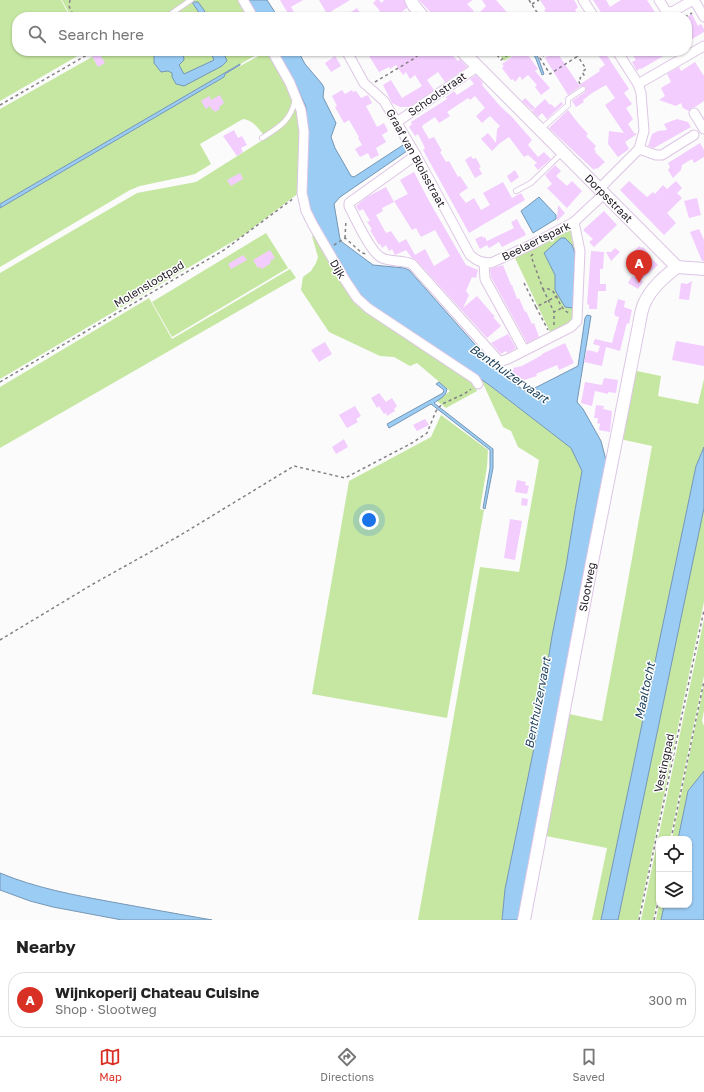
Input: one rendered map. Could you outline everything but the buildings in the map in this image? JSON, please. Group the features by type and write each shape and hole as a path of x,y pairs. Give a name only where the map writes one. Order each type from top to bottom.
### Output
{"street":[{"path":"243,0 250,12"},
{"path":"411,0 420,12"},
{"path":"583,0 591,12"},
{"path":"660,0 666,11 672,12 694,0 704,17"},
{"path":"692,54 703,48"},
{"name":"Dijk","path":"275,56 296,95 304,121 302,193 306,211 357,298 368,308 475,379 478,384"},
{"name":"Graaf van Bloisstraat","path":"349,56 364,83 384,101 397,122 470,255 478,261 484,263"},
{"name":"Dorpsstraat","path":"467,56 677,267"},
{"path":"574,222 639,149 644,131 641,93 638,84 620,56"},
{"path":"638,84 689,56"},
{"name":"Schoolstraat","path":"397,122 477,67"},
{"path":"694,113 704,129"},
{"path":"639,149 656,155 662,155 694,135"},
{"path":"374,252 352,212 349,203 416,155"},
{"name":"Beelaertspark","path":"374,252 383,259 405,261 412,264 498,360 502,361 571,327 577,321 580,251 574,222 537,242 491,263 484,263"},
{"path":"484,263 485,279 524,350"},
{"path":"677,267 704,269"},
{"name":"Slootweg","path":"524,920 591,569 644,304 654,288 666,275 677,267"}],"lane":[{"path":"173,12 191,0"},
{"path":"541,129 568,105 568,99 583,89"},
{"path":"262,138 277,129 288,118 292,112 296,95"},
{"path":"516,191 531,183 564,152"}],"path":[{"path":"70,0 69,6 72,12"},
{"path":"529,0 537,12"},
{"path":"532,4 539,0"},
{"path":"0,105 85,56"},
{"path":"368,86 417,56"},
{"path":"498,56 501,60 506,56"},
{"path":"543,56 540,58 550,74 578,57 586,69 582,72 584,75 580,78 581,81 579,82 583,89"},
{"name":"Molenslootpad","path":"0,382 224,250 302,193"},
{"path":"345,238 346,223 349,214 352,212"},
{"path":"330,247 345,238"},
{"path":"345,238 362,253 367,254 374,252"},
{"path":"537,242 535,250 531,256 543,289 554,312 554,335"},
{"path":"524,283 536,307 554,335"},
{"path":"543,289 549,289 557,296 562,308 566,312 577,312"},
{"path":"536,307 557,296"},
{"path":"554,312 562,308"},
{"path":"0,640 93,584 179,536 294,466 345,478 405,446 427,433 436,410 442,404 464,394 478,384"},
{"name":"Vestingpad","path":"639,920 704,610"},
{"path":"672,836 704,681"},
{"path":"654,920 657,908"}],"green space":[{"path":"0,0 61,0 67,12 12,12 12,56 77,56 0,101"},
{"path":"62,0 240,0 247,12 68,12"},
{"path":"92,56 254,56 0,204 0,109 92,57 100,71"},
{"path":"259,56 271,56 287,85 300,116 300,192 242,236 0,379 0,273 137,193 196,182 266,138 254,124 243,119 200,144 211,164 195,174 140,186 130,190 0,267 0,208 224,77 225,74"},
{"path":"500,56 512,56 504,61"},
{"path":"567,228 574,231 577,253 573,321 551,334 515,258"},
{"path":"266,233 288,268 172,337 152,302"},
{"path":"314,235 470,378 477,391 446,408 437,401 450,391 417,363 410,366 394,357 380,356 329,332 301,290 303,277 311,271 318,257 312,236"},
{"path":"290,269 296,278 0,448 0,387 149,298 172,339"},
{"path":"632,370 661,376 658,396 698,404 704,379 704,447 696,466 601,920 592,920 607,848 546,836 569,714 602,721 626,592 652,446 620,439"},
{"path":"481,379 571,448 582,471 566,566 552,636 535,743 505,889 502,920 418,920 480,567 519,572 539,460 518,447 511,431 503,427"},
{"path":"441,415 488,450 487,467 480,509 484,510 447,718 312,694 349,481 431,437"},
{"path":"704,508 704,602 638,920 618,920"},
{"path":"704,619 704,676 671,836 659,836"},
{"path":"704,684 704,711 702,721 704,726 704,771 688,791 679,836 673,836"},
{"path":"656,848 656,906 653,920 641,920"},
{"path":"658,908 663,908 661,920 656,920"}],"water":[{"path":"248,0 267,0 275,12 255,12"},
{"path":"192,2 198,2 205,12 199,12"},
{"path":"154,56 184,56 184,60 179,65 184,74 214,60 212,56 225,56 227,61 222,66 184,86 176,84 172,77 172,73 168,71 161,72 154,63"},
{"path":"280,56 301,56 305,64 322,84 324,88 323,97 336,123 331,137 335,148 351,176 354,177 403,145 407,151 340,197 334,204 340,239 342,242 373,265 404,268 409,270 495,367 506,374 513,383 527,392 578,366 585,318 587,315 591,316 577,402 583,409 601,441 607,464 521,920 502,920 505,889 535,743 552,636 566,566 582,471 571,448 488,384 362,299 316,223 306,198 306,107"},
{"path":"534,56 537,56 539,60 544,74 542,75"},
{"path":"240,64 225,74 224,77 0,208 0,204"},
{"path":"539,197 556,215 556,219 533,233 521,211"},
{"path":"561,238 565,238 572,245 575,253 573,308 565,307 555,290 555,275 544,253"},
{"path":"439,382 447,389 442,398 434,403 493,449 493,468 485,509 483,508 490,468 490,450 431,404 389,428 387,424 443,393 444,390 436,384"},
{"path":"704,447 704,508 618,920 601,920 696,466"},
{"path":"704,771 704,920 661,920 663,908 692,908 692,836 679,836 688,791"},
{"path":"0,873 27,883 69,894 212,920 122,920 53,907 30,901 0,890"}],"place":[{"name":"Wijnkoperij Chateau Cuisine","path":"639,283"}],"water label":[{"name":"Benthuizervaart","path":"509,374"},
{"name":"Maaltocht","path":"645,691"},
{"name":"Benthuizervaart","path":"538,703"}]}
